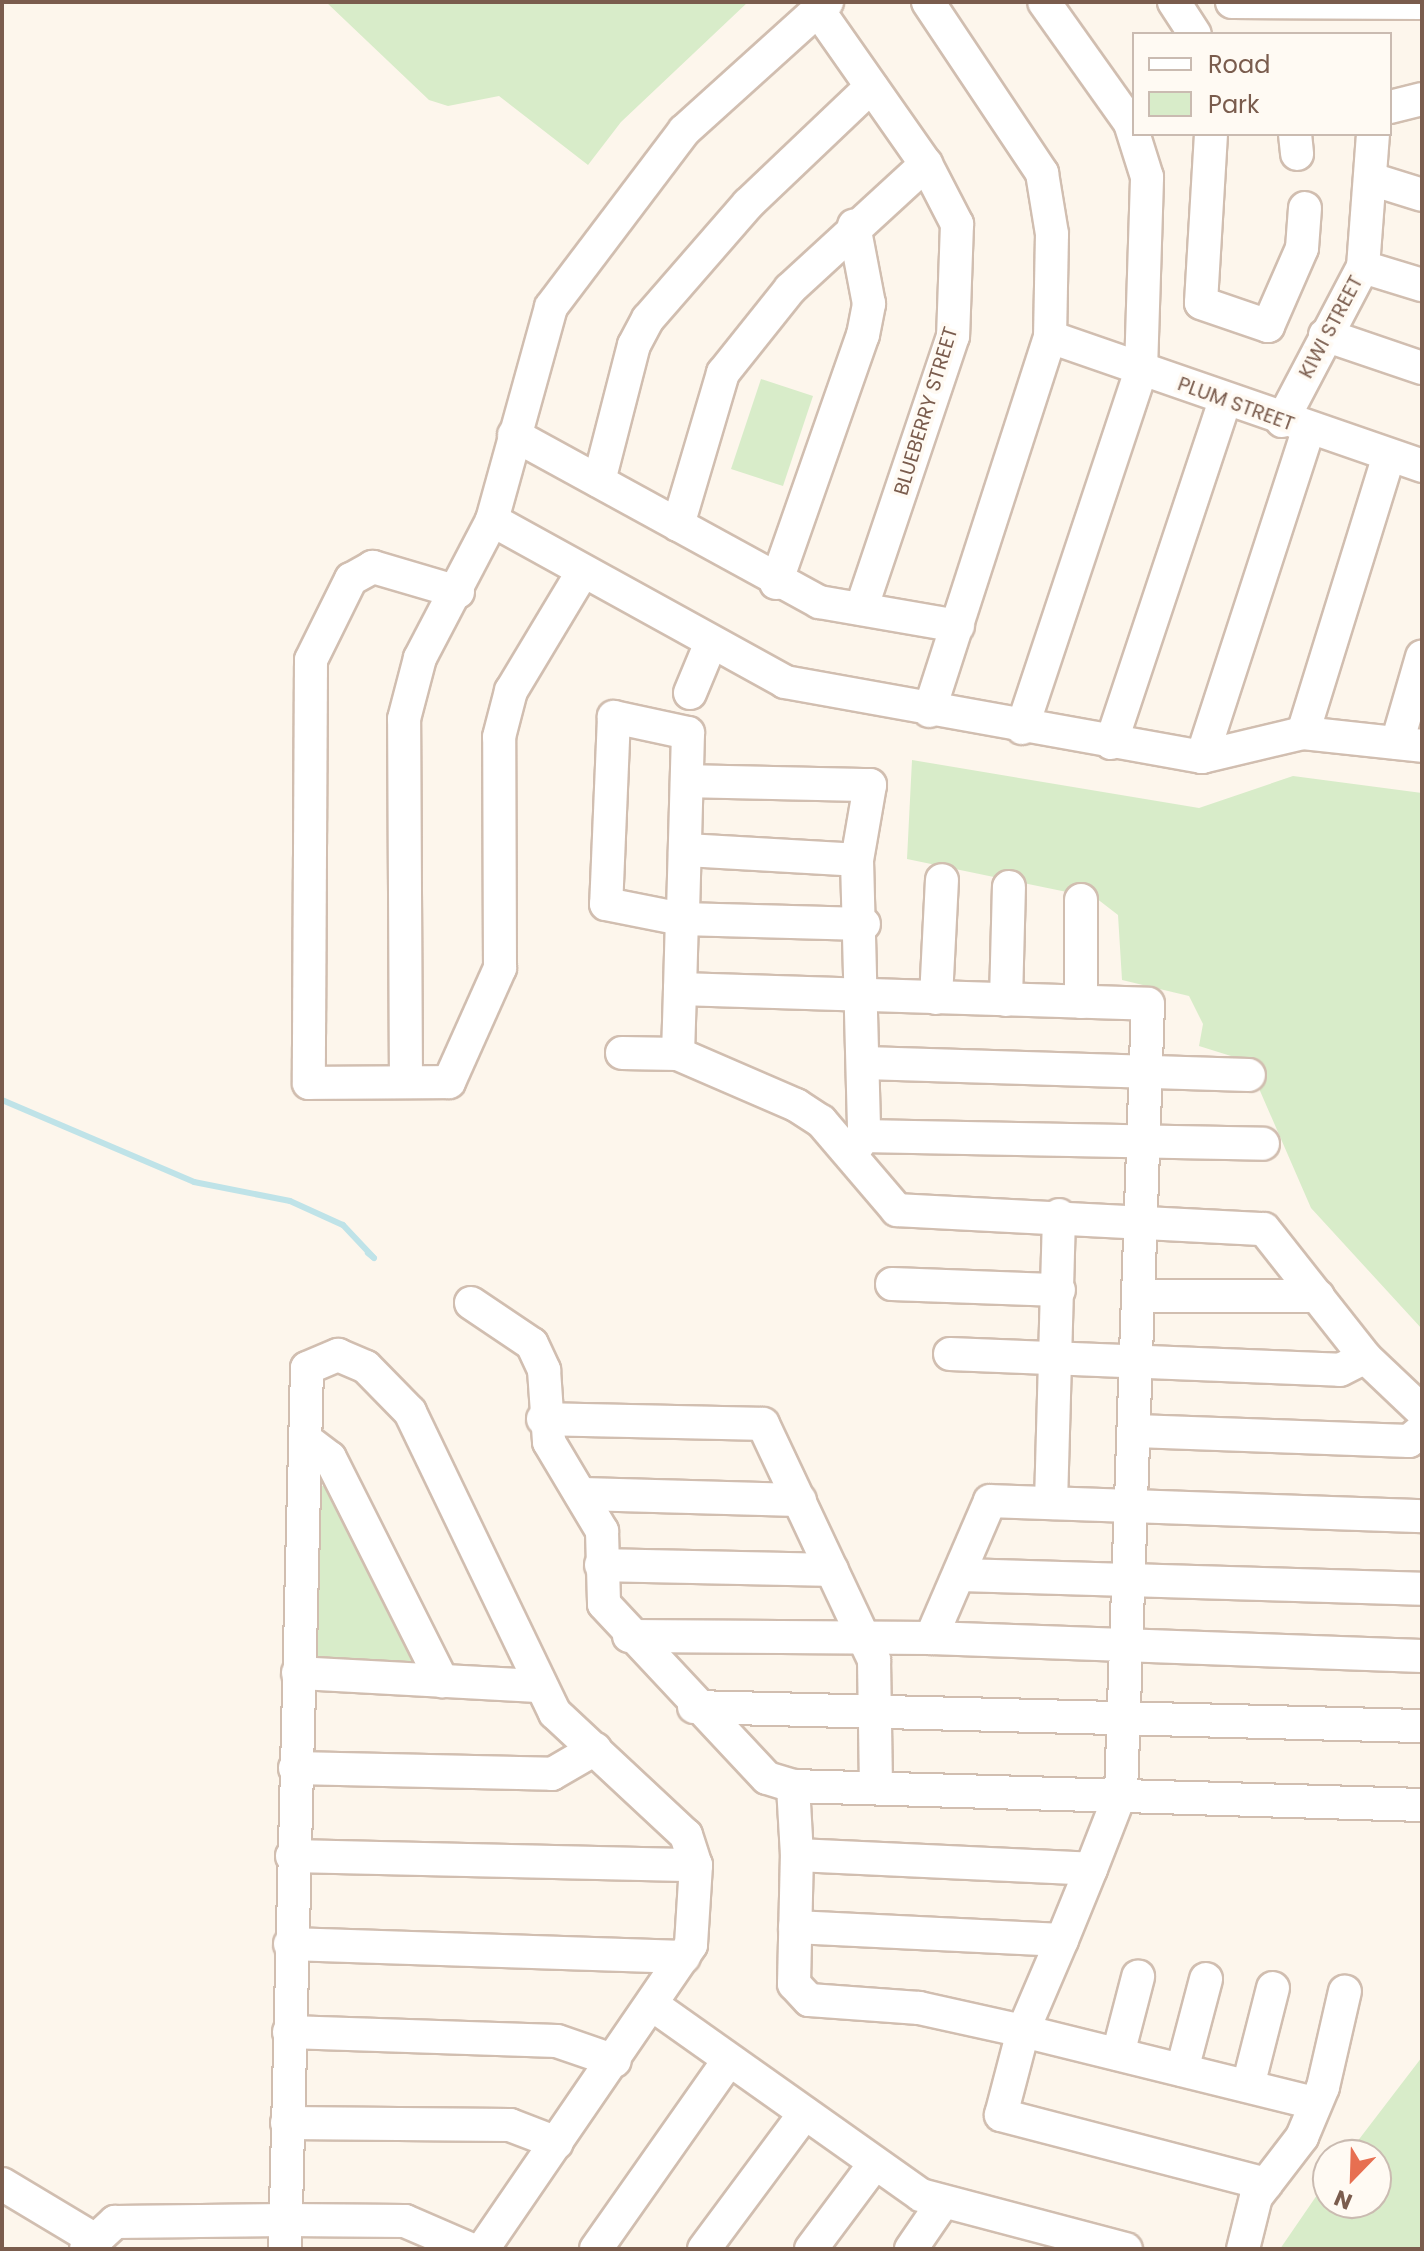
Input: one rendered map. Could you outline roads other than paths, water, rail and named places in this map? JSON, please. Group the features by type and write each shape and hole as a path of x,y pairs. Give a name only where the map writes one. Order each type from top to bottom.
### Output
{"street":[{"path":"928,2 1042,173 1052,234 1050,337 929,711"},
{"path":"1044,2 1132,129"},
{"path":"1174,2 1194,32"},
{"path":"1232,2 1415,3"},
{"path":"406,1082 404,719 420,658 458,592 492,520 551,307 568,276 684,131 823,6"},
{"name":"BLUEBERRY STREET","path":"823,6 871,87 955,209 953,336 861,609"},
{"path":"599,481 634,345 648,319 748,204 871,87"},
{"path":"1392,106 1422,99"},
{"path":"1022,728 1141,370 1147,177 1134,136"},
{"path":"1211,136 1201,303 1268,326 1302,248 1305,208"},
{"name":"KIWI STREET","path":"1202,757 1295,425 1325,335 1363,267 1373,136"},
{"path":"678,525 723,373 854,225 926,164"},
{"path":"1371,179 1422,195"},
{"path":"776,583 863,335 869,304 854,225"},
{"path":"1363,267 1422,285"},
{"path":"1325,335 1422,368"},
{"name":"PLUM STREET","path":"1050,337 1295,425 1422,466"},
{"path":"1111,743 1225,400"},
{"path":"514,435 776,583 861,609 958,626"},
{"path":"1303,733 1389,456"},
{"path":"492,520 710,645 785,682 1022,728 1202,757 1303,733 1410,745 1422,657"},
{"path":"458,592 373,567 351,579 311,660 309,1083 449,1082 500,968 499,737 511,691 582,573"},
{"path":"690,693 710,645"},
{"path":"678,1054 682,919 685,850 688,733 614,717 606,904 682,919 864,924"},
{"path":"687,781 870,785 857,860 864,924 865,996 865,1063 858,1146"},
{"path":"685,850 857,860"},
{"path":"936,998 942,880"},
{"path":"1006,1000 1009,887"},
{"path":"1081,900 1081,1002"},
{"path":"680,989 1148,1004 1147,1145 1121,1792 1023,2031 1001,2115 1266,2184"},
{"path":"622,1053 678,1054 796,1105 858,1146 897,1210 1144,1218 1264,1229 1365,1357 1422,1411"},
{"path":"865,1063 1148,1077 1249,1075"},
{"path":"858,1146 1263,1144"},
{"path":"1051,1503 1058,1358 1059,1215"},
{"path":"892,1284 1059,1290"},
{"path":"1141,1296 1318,1296"},
{"path":"471,1303 532,1344 544,1370 543,1419 602,1531 604,1604 694,1707 767,1778 793,1786 1121,1792 1422,1805"},
{"path":"950,1354 1340,1370 1365,1357"},
{"path":"286,2235 292,1856 307,1368 321,1357 338,1355 366,1367 393,1389 555,1713 686,1835 696,1865 691,1945 654,2006 483,2249"},
{"path":"543,1419 763,1424 874,1660 876,1786"},
{"path":"1136,1431 1409,1441 1422,1430"},
{"path":"305,1439 330,1458 442,1681"},
{"path":"581,1494 800,1500"},
{"path":"931,1638 960,1575 983,1505 1132,1505 1422,1516"},
{"path":"601,1565 832,1570"},
{"path":"960,1575 1422,1589"},
{"path":"629,1636 931,1638 1126,1649 1422,1656"},
{"path":"298,1673 540,1686"},
{"path":"694,1707 1422,1726"},
{"path":"295,1768 552,1774 595,1749"},
{"path":"793,1786 797,1855 794,1984 809,2000 919,2008 1315,2103"},
{"path":"797,1855 1091,1869"},
{"path":"292,1856 696,1865"},
{"path":"795,1927 1062,1940"},
{"path":"290,1944 684,1957"},
{"path":"1118,2054 1138,1977"},
{"path":"1182,2070 1206,1979"},
{"path":"1248,2086 1273,1988"},
{"path":"1243,2249 1266,2184 1302,2137 1315,2103 1345,1991"},
{"path":"654,2006 875,2163 941,2205 1030,2238 1126,2249"},
{"path":"289,2032 557,2041 615,2061"},
{"path":"596,2249 729,2060"},
{"path":"704,2249 805,2113"},
{"path":"287,2123 510,2125 557,2143"},
{"path":"811,2249 875,2163"},
{"path":"2,2184 102,2240 286,2235 405,2221 470,2249"},
{"path":"911,2249 941,2205"}],"waterway":[{"path":"2,1100 194,1182 290,1201 343,1225 374,1258 368,1253"}]}
